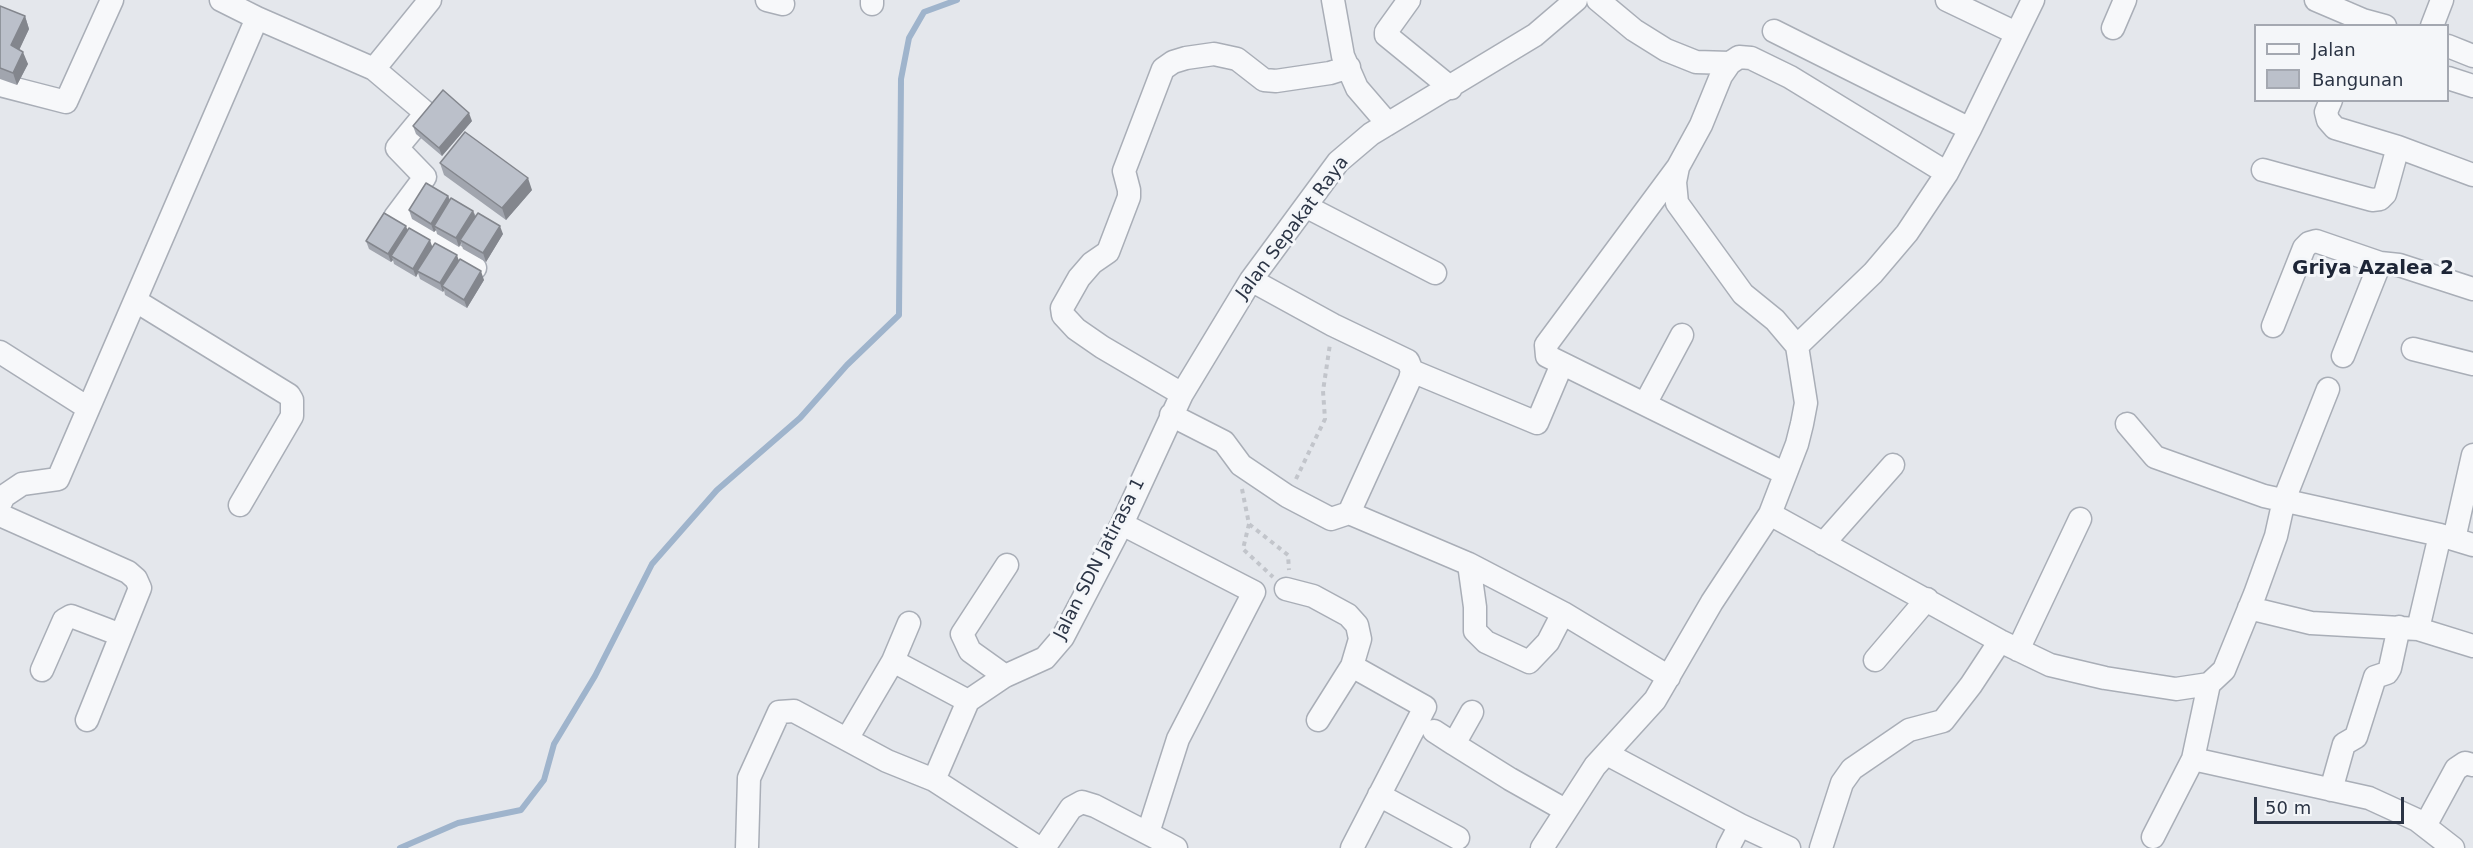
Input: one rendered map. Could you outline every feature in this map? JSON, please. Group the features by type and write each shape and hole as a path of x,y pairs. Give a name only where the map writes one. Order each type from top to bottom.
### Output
{"street":[{"path":"0,85 66,102 112,0"},
{"path":"221,0 374,69 426,113 397,148 425,177 395,217 475,268"},
{"path":"374,69 430,0"},
{"path":"1333,0 1339,38 1357,88 1388,124"},
{"path":"1409,0 1386,35 1451,88"},
{"name":"Jalan Sepakat Raya","path":"1171,415 1251,280 1338,162 1371,134 1451,88 1535,35 1576,0"},
{"path":"1598,0 1634,30 1666,50 1696,62 1730,63"},
{"path":"1947,0 2016,33"},
{"path":"1797,346 1892,253 1947,172 2033,0"},
{"path":"2113,28 2125,0"},
{"path":"2316,0 2362,23"},
{"path":"2433,24 2442,0"},
{"path":"0,504 4,496 22,484 58,479 257,18"},
{"path":"1774,31 1970,129"},
{"path":"2449,34 2473,43"},
{"path":"2449,46 2473,56"},
{"path":"1182,394 1076,329 1063,315 1062,308 1085,270 1108,252 1129,197 1130,190 1124,171 1163,69 1185,58 1214,54 1237,59 1264,80 1275,81 1330,73 1348,67"},
{"path":"1784,473 1547,356 1546,345 1678,167 1701,124 1722,76 1730,63 1739,57 1751,58 1790,78 1947,172"},
{"path":"2449,78 2473,86"},
{"path":"2330,102 2326,112 2328,120 2335,128 2398,147 2473,175"},
{"path":"2263,170 2372,200 2380,199 2385,194 2398,147"},
{"path":"1542,848 1596,766 1655,700 1713,602 1770,514 1797,444 1806,403 1797,346 1775,320 1743,294 1677,203 1678,167"},
{"path":"1307,207 1435,273"},
{"path":"2273,326 2304,248 2316,241 2380,263 2399,265 2473,289"},
{"path":"2343,356 2380,263"},
{"path":"1251,280 1333,325 1408,361 1412,371 1410,380 1349,513"},
{"path":"136,301 289,395 292,400 292,416 240,505"},
{"path":"1645,404 1682,335"},
{"path":"2413,349 2473,364"},
{"path":"0,352 88,408"},
{"path":"1412,371 1537,423 1563,364"},
{"path":"1770,514 2009,646 2050,665 2105,678 2176,689 2209,684 2224,670 2276,536 2284,501 2328,389"},
{"path":"1171,415 1224,442 1241,465 1287,496 1331,519 1349,513 1469,564 1563,613 1669,677"},
{"name":"Jalan SDN Jatirasa 1","path":"968,701 1005,676 1045,658 1063,637 1122,524 1171,415"},
{"path":"2127,424 2155,457 2264,496 2456,540"},
{"path":"2331,790 2344,744 2356,737 2375,677 2387,673 2390,668 2408,628 2456,540 2473,455"},
{"path":"1823,544 1893,465"},
{"path":"0,515 128,572 136,579 140,588 87,720"},
{"path":"1821,848 1842,783 1852,769 1909,730 1943,721 1971,685 2009,646 2080,519"},
{"path":"1122,524 1254,592 1178,739 1148,833"},
{"path":"1469,564 1475,607 1474,631 1486,642 1529,662 1548,642 1563,613"},
{"path":"1005,676 970,651 962,634 1007,565"},
{"path":"1286,589 1313,596 1348,615 1357,625 1360,639 1352,666 1318,720"},
{"path":"1875,660 1927,599"},
{"path":"2249,608 2311,623 2408,628 2473,646"},
{"path":"42,670 64,620 71,616 121,635"},
{"path":"847,739 892,661 909,623"},
{"path":"892,661 968,701 934,780"},
{"path":"1352,666 1425,707 1352,848"},
{"path":"2152,837 2193,759 2209,684"},
{"path":"747,848 750,778 780,712 794,711 887,761 934,780 1039,848"},
{"path":"1454,744 1472,712"},
{"path":"1434,731 1500,773 1565,810"},
{"path":"1607,754 1740,825 1789,848"},
{"path":"2193,759 2369,798 2417,820 2453,848"},
{"path":"2425,826 2456,769 2465,763 2473,765"},
{"path":"1379,795 1458,838"},
{"path":"1044,848 1071,808 1082,802 1095,806 1176,848"},
{"path":"1728,848 1740,825"}],"path":[{"path":"1287,496 1325,419 1323,391 1333,325"},
{"path":"1241,465 1243,495 1249,524 1243,545 1245,551 1286,589"},
{"path":"1249,524 1288,555 1290,564 1286,589"}],"building":[{"path":"0,6 25,16 11,45 23,52 13,73 0,68"},
{"path":"443,90 469,113 439,148 413,126"},
{"path":"465,132 528,178 502,208 440,163"},
{"path":"426,183 448,196 431,224 409,210"},
{"path":"451,198 473,211 456,238 434,226"},
{"path":"384,213 406,226 388,254 366,241"},
{"path":"478,213 500,226 483,253 460,240"},
{"path":"409,228 430,240 413,269 391,256"},
{"path":"435,243 457,255 440,283 417,271"},
{"path":"460,259 481,271 464,300 442,286"}],"waterway":[{"path":"400,848 458,823 521,810 544,780 554,744 595,676 652,564 717,490 800,418 847,365 899,315 901,79 909,38 924,12 957,0"}],"district":[{"name":"Griya Azalea 2","path":"2373,269"}]}
